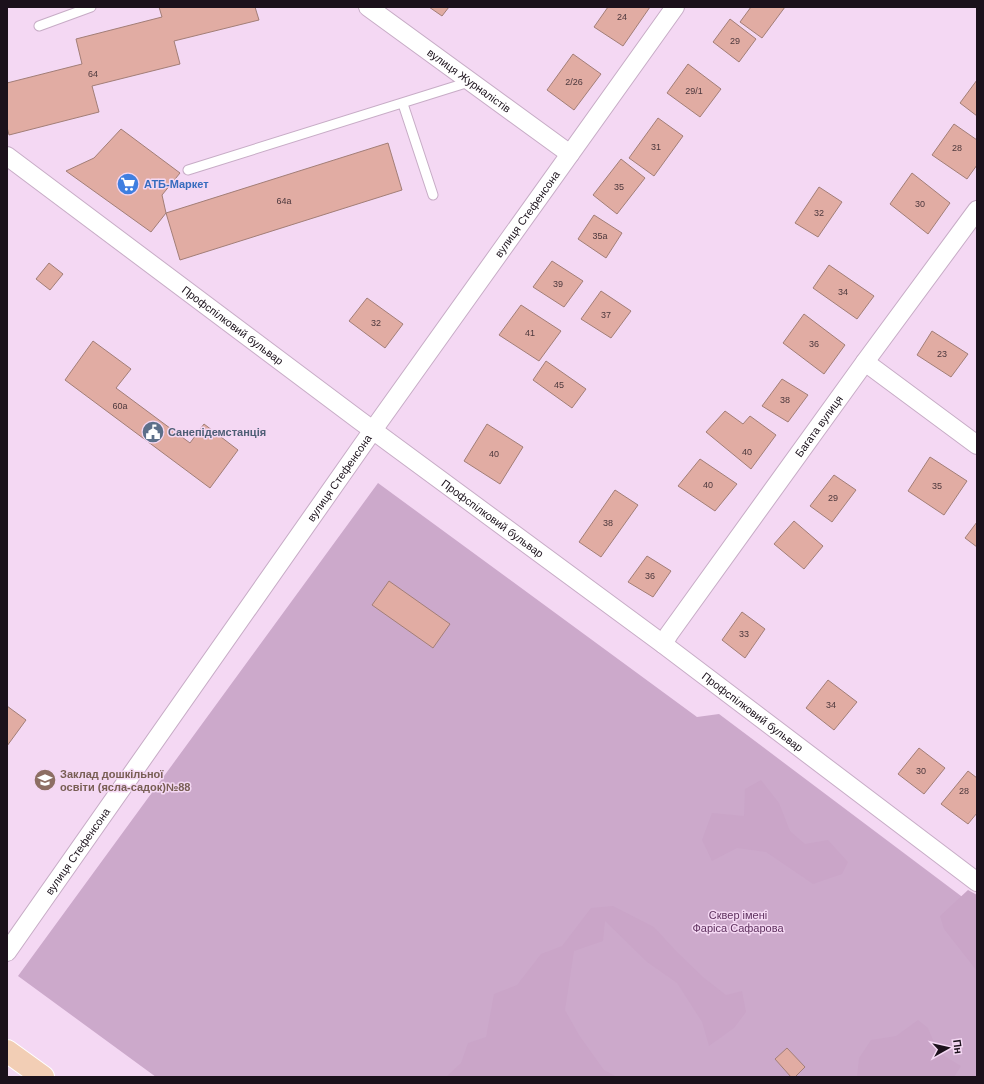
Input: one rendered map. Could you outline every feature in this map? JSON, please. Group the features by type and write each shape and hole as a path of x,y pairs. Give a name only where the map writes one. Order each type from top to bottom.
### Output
{"main road":[{"path":"7,1051 42,1077"}],"street":[{"name":"вулиця Журналістів","path":"368,7 469,82 570,154"},
{"name":"вулиця Стефенсона","path":"7,952 373,430 675,7"},
{"name":"Профспілковий бульвар","path":"7,156 373,430 663,644 977,882"},
{"name":"Багата вулиця","path":"663,644 865,362 977,210"},
{"path":"865,362 977,445"}],"lane":[{"path":"39,26 91,7"},
{"path":"188,170 403,104 469,82"},
{"path":"403,104 433,195"}],"green space":[{"name":"Сквер імені Фаріса Сафарова","path":"378,483 697,717 719,714 977,908 977,1077 156,1077 18,976"}],"shaded area":[{"path":"761,780 779,803 790,831 805,844 828,840 848,862 842,874 813,884 766,852 737,848 712,861 702,840 712,813 744,816 745,789"},
{"path":"968,890 977,895 977,971 944,929 940,916"},
{"path":"613,906 654,927 703,977 726,995 742,991 746,1012 734,1028 709,1046 702,1022 677,983 647,962 605,921 603,941 574,951 565,1010 579,1035 604,1070 617,1077 446,1077 461,1063 468,1043 486,1037 494,994 517,985 541,954 562,946 591,908"},
{"path":"918,1020 928,1028 938,1052 961,1066 954,1077 857,1077 859,1058 871,1040 896,1036"}],"building":[{"path":"159,7 255,7 259,20 174,41 180,64 92,86 99,112 9,135 7,127 7,83 82,64 76,39 162,17"},
{"path":"429,7 449,7 442,16"},
{"path":"608,7 650,7 623,46 594,27"},
{"path":"751,7 785,7 762,38 740,22"},
{"path":"730,19 756,39 739,62 713,42"},
{"path":"573,54 601,74 574,110 547,90"},
{"path":"688,64 721,89 700,117 667,93"},
{"path":"977,80 977,116 960,103"},
{"path":"658,118 683,136 654,176 629,158"},
{"path":"954,124 977,140 977,165 967,179 932,155"},
{"name":"АТБ-Маркет","path":"121,129 180,173 162,195 166,213 151,232 66,171 94,158"},
{"path":"388,143 402,190 180,260 166,213"},
{"path":"621,159 645,178 617,214 593,195"},
{"path":"912,173 950,203 928,234 890,204"},
{"path":"819,187 842,202 818,237 795,223"},
{"path":"594,215 622,233 606,258 578,239"},
{"path":"552,261 583,281 564,307 533,287"},
{"path":"49,263 63,274 50,290 36,279"},
{"path":"829,265 874,296 857,319 813,288"},
{"path":"601,291 631,311 611,338 581,319"},
{"path":"367,298 403,324 385,348 349,321"},
{"path":"521,305 561,331 539,361 499,335"},
{"path":"804,314 845,345 824,374 783,343"},
{"path":"932,331 968,354 951,377 917,355"},
{"path":"93,341 131,369 116,388 190,443 204,424 238,450 210,488 65,380"},
{"path":"546,361 586,389 572,408 533,380"},
{"path":"782,379 808,395 788,422 762,406"},
{"path":"725,411 743,424 750,416 776,435 751,469 706,432"},
{"path":"487,424 523,447 500,484 464,461"},
{"path":"930,457 967,481 944,515 908,491"},
{"path":"700,459 737,484 715,511 678,486"},
{"path":"834,475 856,490 832,522 810,506"},
{"path":"615,490 638,505 601,557 579,542"},
{"path":"794,521 823,546 804,569 774,544"},
{"path":"977,522 977,547 965,538"},
{"path":"647,556 671,571 653,597 628,582"},
{"path":"389,581 450,624 433,648 372,605"},
{"path":"742,612 765,629 745,658 722,640"},
{"path":"828,680 857,702 834,730 806,708"},
{"path":"7,706 26,720 7,746"},
{"path":"919,748 945,768 924,794 898,774"},
{"path":"968,771 977,778 977,813 968,824 941,804"},
{"path":"787,1048 805,1067 795,1077 791,1077 775,1059"}],"place":[{"name":"АТБ-Маркет","path":"128,184"},
{"name":"Санепідемстанція","path":"153,432"},
{"name":"Заклад дошкільної освіти (ясла-садок)№88","path":"45,780"}]}
